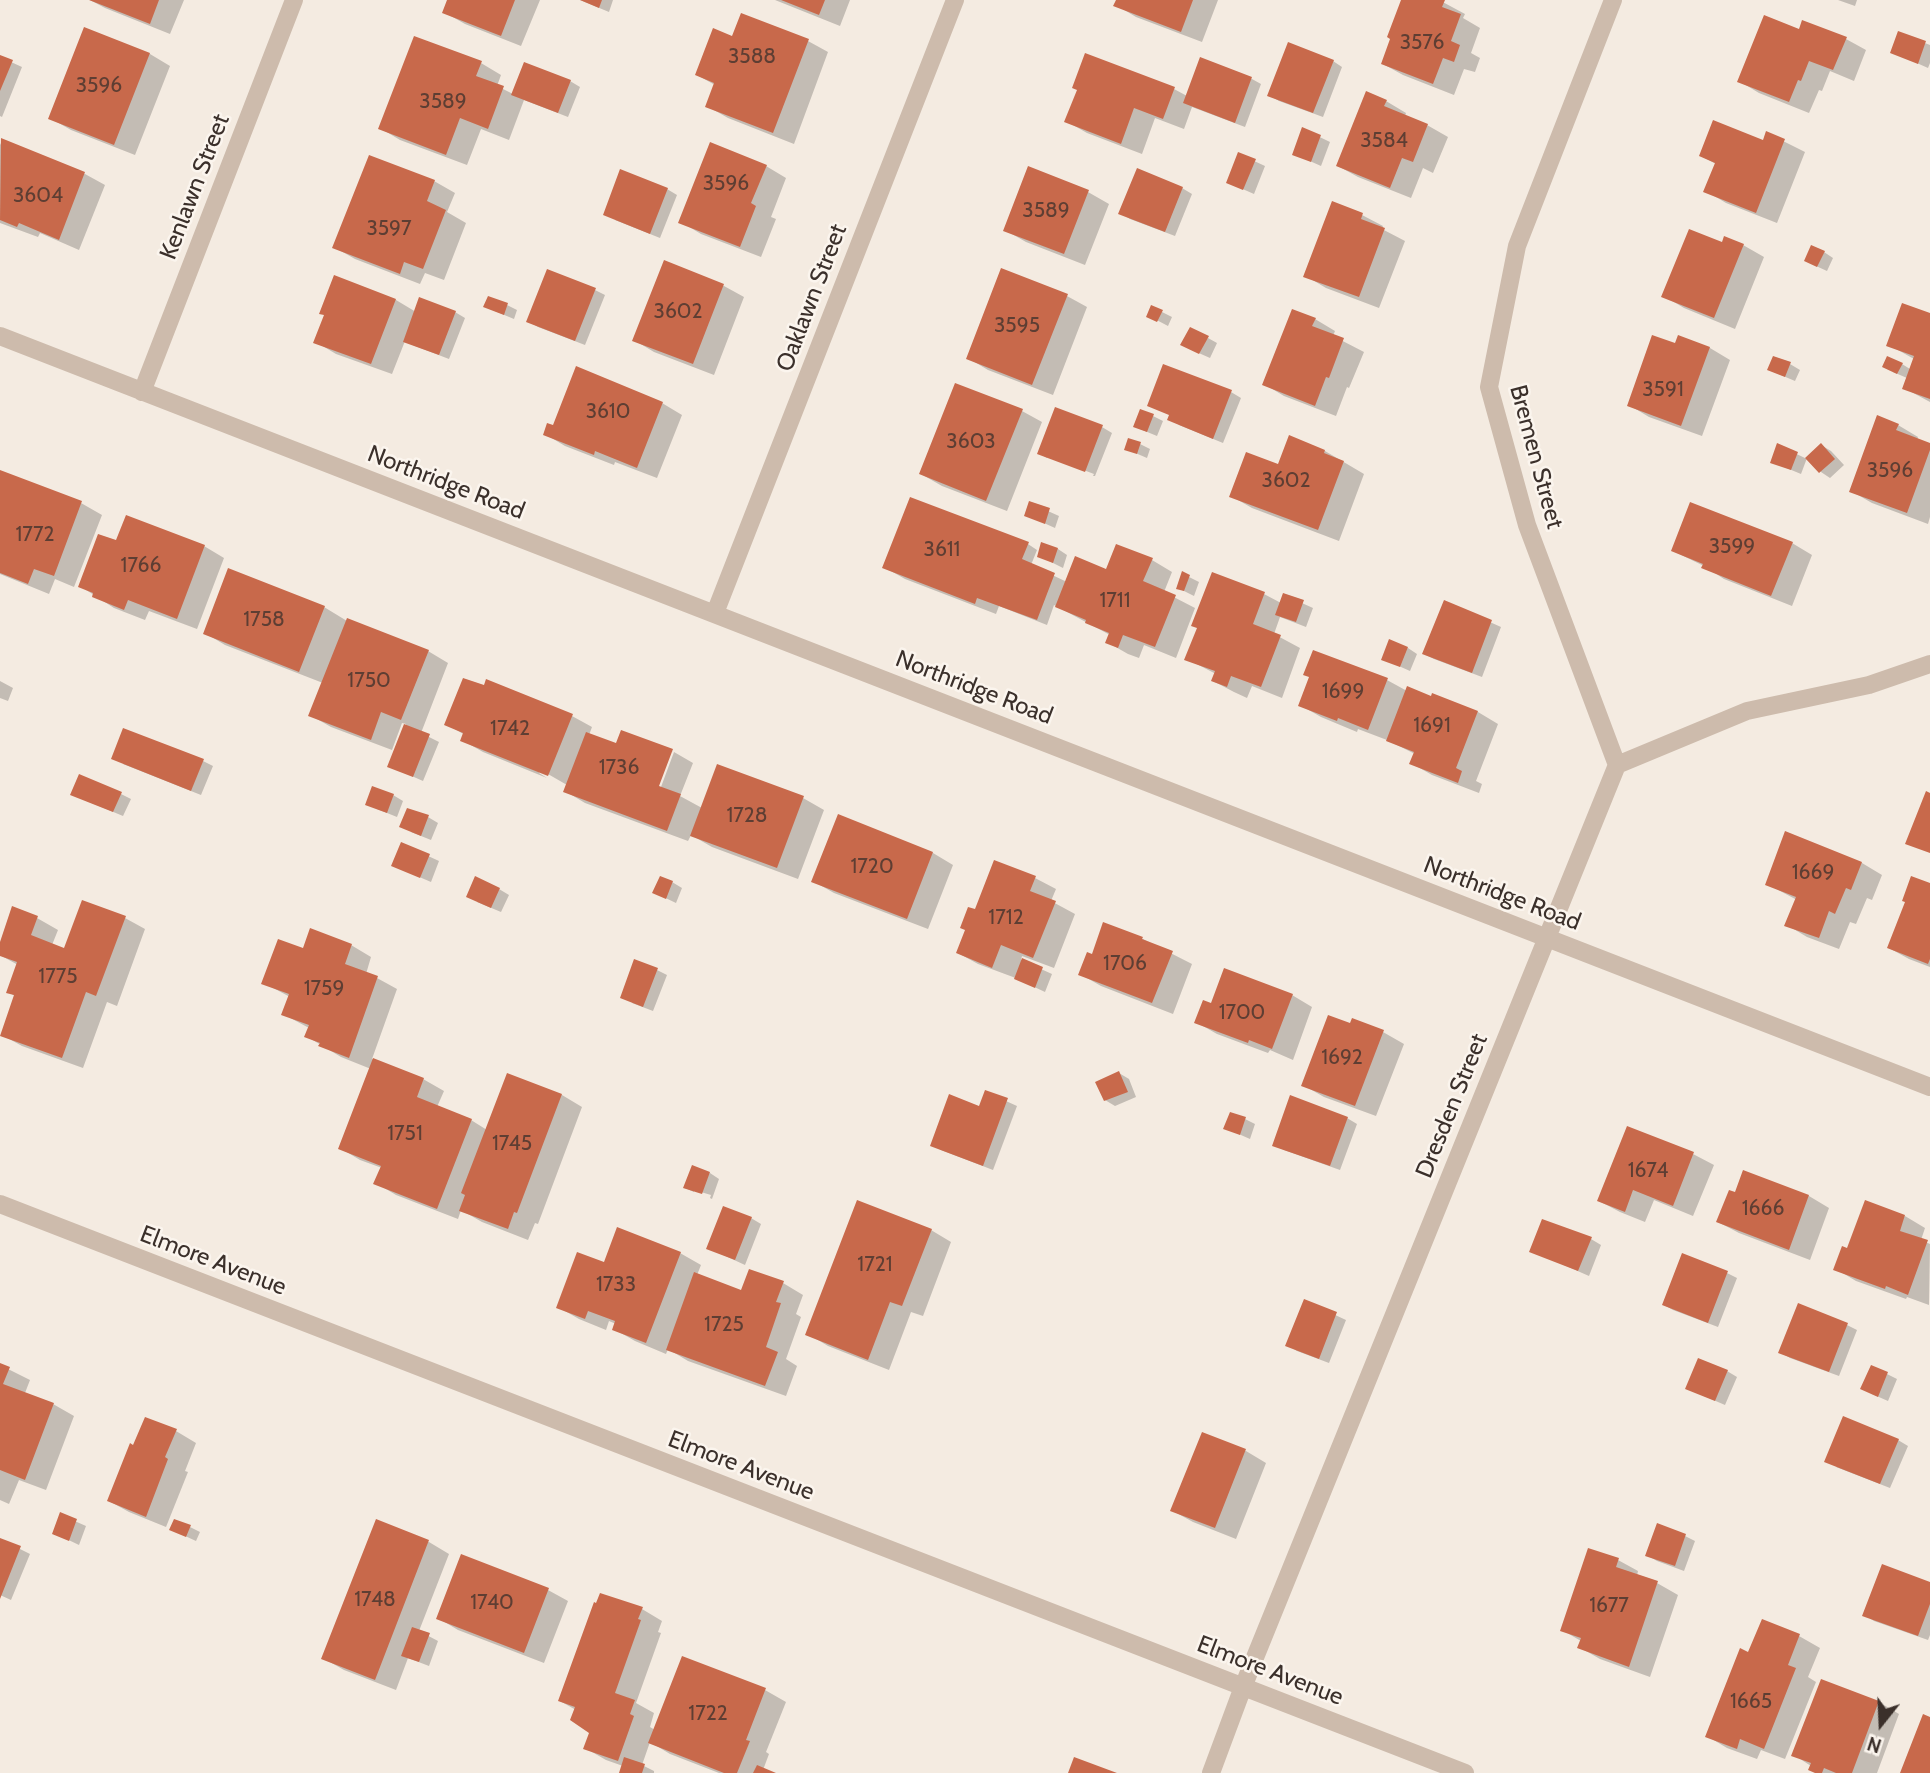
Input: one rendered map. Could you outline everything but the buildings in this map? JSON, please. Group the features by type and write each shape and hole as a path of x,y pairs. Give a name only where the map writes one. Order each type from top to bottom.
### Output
{"street":[{"name":"Kenlawn Street","path":"142,392 294,0"},
{"name":"Oaklawn Street","path":"715,613 955,0"},
{"name":"Bremen Street","path":"1613,0 1517,246 1489,387 1527,525 1617,765"},
{"name":"Northridge Road","path":"0,336 1930,1087"},
{"path":"1617,765 1747,711 1869,685 1930,664"},
{"name":"Dresden Street","path":"1211,1773 1617,765"},
{"name":"Elmore Avenue","path":"0,1204 1465,1773"}]}
